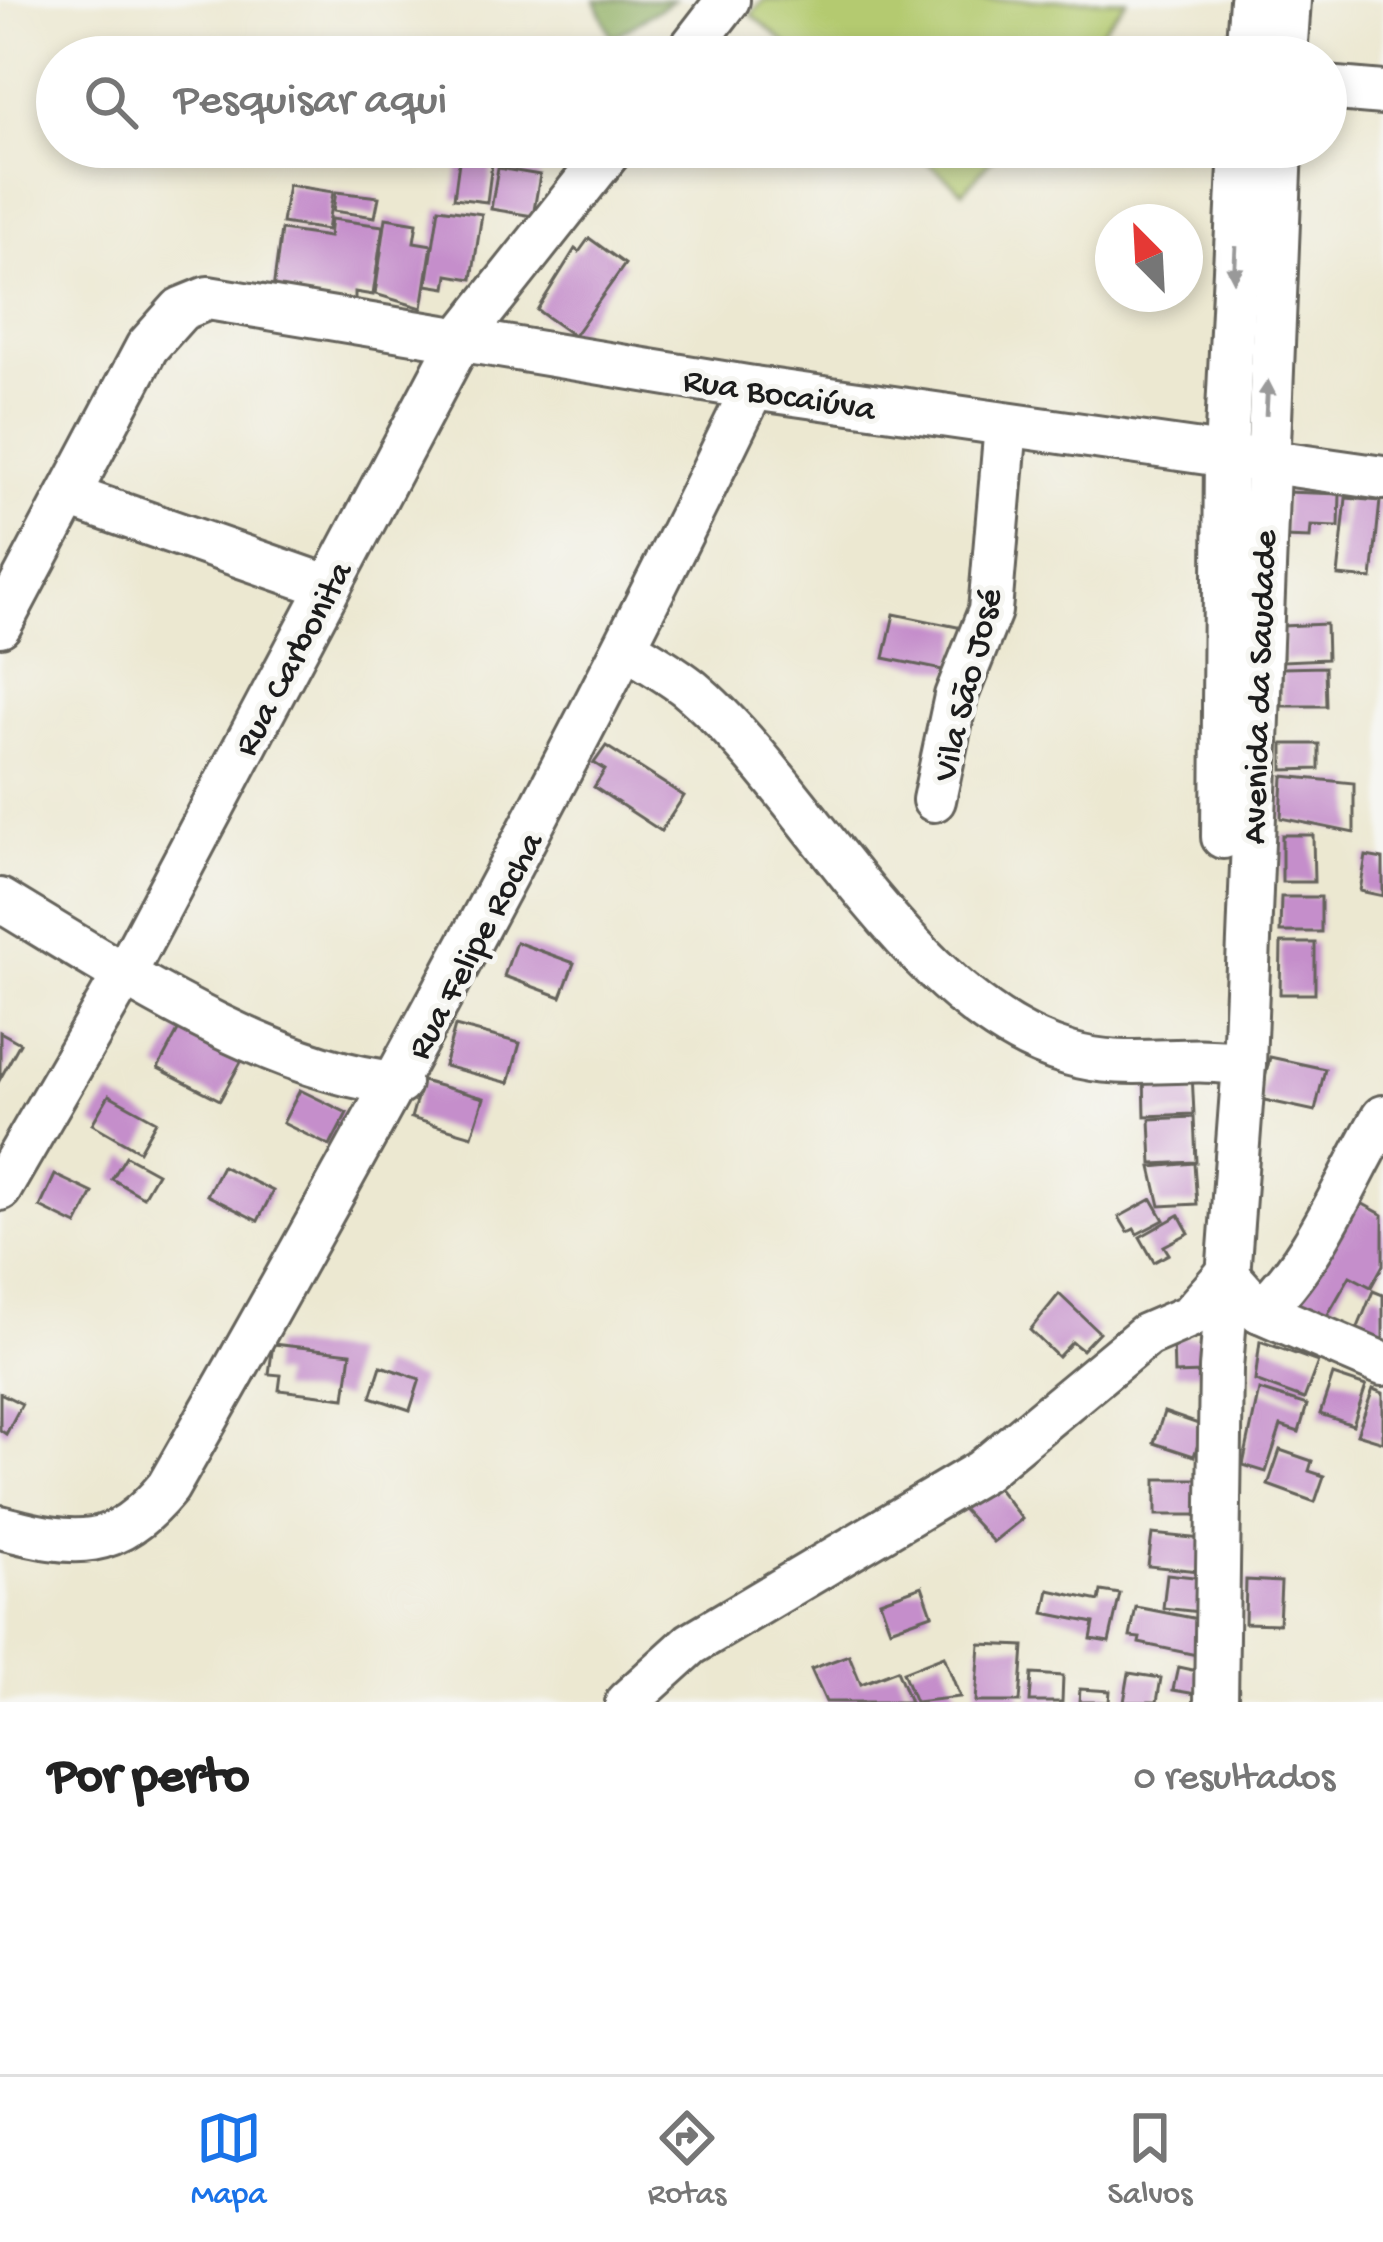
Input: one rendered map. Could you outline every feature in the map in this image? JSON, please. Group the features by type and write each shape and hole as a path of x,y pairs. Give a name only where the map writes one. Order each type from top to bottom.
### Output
{"street":[{"path":"700,36 728,0"},
{"path":"1248,36 1251,0"},
{"path":"1287,36 1289,0"},
{"path":"1347,90 1383,93"},
{"name":"Rua Carbonita","path":"0,1189 124,975 460,340 596,168"},
{"name":"Avenida da Saudade","path":"1216,1702 1232,1228 1245,456 1241,168"},
{"name":"Avenida da Saudade","path":"1245,456 1279,168"},
{"name":"Rua Bocaiúva","path":"69,496 148,347 181,309 208,298 234,298 753,388 1383,478"},
{"name":"Rua Felipe Rocha","path":"0,1527 50,1540 104,1538 134,1523 168,1487 399,1083 628,648 753,388"},
{"name":"Vila São José","path":"934,800 956,696 990,611 1006,424"},
{"path":"0,625 69,496 327,586"},
{"path":"628,648 690,689 862,890 943,973 1005,1024 1038,1042 1100,1060 1233,1062"},
{"path":"0,900 124,975 323,1067 356,1079 399,1083"},
{"path":"1260,1311 1290,1278 1383,1117"},
{"path":"627,1702 691,1644 982,1471 1146,1335 1190,1316 1227,1274 1260,1311 1383,1364"}],"green space":[{"path":"595,0 674,0 615,36 611,36"},
{"path":"764,0 1127,0 1097,36 777,36 751,14"},
{"path":"934,168 984,168 963,192"}],"building":[{"path":"458,168 491,168 487,202 454,198"},
{"path":"498,168 540,175 533,216 491,209"},
{"path":"288,185 333,192 327,230 282,223"},
{"path":"336,192 379,197 375,217 333,211"},
{"path":"439,208 482,214 472,279 448,275 446,288 427,285"},
{"path":"386,218 417,223 414,242 432,245 422,308 375,294"},
{"path":"331,219 383,226 373,295 355,292 355,300 273,290 281,230 329,237"},
{"path":"589,238 625,264 574,336 537,310 575,249 579,252"},
{"path":"1286,492 1340,494 1339,527 1311,526 1310,538 1284,537"},
{"path":"1346,498 1380,501 1372,579 1338,576"},
{"path":"894,614 962,628 952,672 884,658"},
{"path":"1326,624 1327,659 1283,661 1282,626"},
{"path":"1325,667 1326,706 1282,706 1282,668"},
{"path":"1283,744 1319,744 1319,769 1283,770"},
{"path":"606,746 684,796 661,831 594,787 605,770 594,763"},
{"path":"1283,776 1354,783 1354,833 1281,818"},
{"path":"1282,835 1313,835 1314,882 1282,882"},
{"path":"1366,856 1383,859 1383,896 1360,891"},
{"path":"1281,897 1321,897 1321,932 1280,932"},
{"path":"516,942 574,963 561,997 504,976"},
{"path":"1281,943 1315,943 1315,994 1280,994"},
{"path":"455,1026 520,1043 509,1083 444,1066"},
{"path":"180,1027 242,1060 220,1100 158,1068"},
{"path":"0,1032 20,1043 0,1079"},
{"path":"1270,1057 1325,1069 1315,1111 1260,1099"},
{"path":"1192,1073 1194,1114 1145,1116 1144,1075"},
{"path":"422,1081 484,1098 472,1136 411,1118"},
{"path":"300,1090 347,1113 330,1146 283,1123"},
{"path":"109,1095 156,1121 139,1151 92,1124"},
{"path":"1194,1117 1196,1162 1152,1164 1150,1119"},
{"path":"126,1156 157,1173 143,1197 112,1179"},
{"path":"1194,1163 1197,1204 1160,1206 1151,1167"},
{"path":"222,1166 273,1191 258,1221 207,1195"},
{"path":"55,1175 93,1193 77,1225 40,1207"},
{"path":"1152,1199 1164,1220 1137,1234 1134,1229 1128,1232 1119,1217"},
{"path":"1354,1199 1383,1215 1383,1265 1371,1287 1350,1276 1323,1323 1293,1307"},
{"path":"1179,1215 1189,1233 1164,1246 1169,1254 1154,1262 1140,1237"},
{"path":"1373,1291 1383,1295 1383,1349 1354,1337"},
{"path":"1059,1294 1099,1332 1082,1350 1072,1342 1058,1357 1030,1330"},
{"path":"1202,1337 1203,1373 1174,1374 1173,1338"},
{"path":"1260,1341 1318,1362 1304,1399 1255,1381"},
{"path":"273,1344 351,1353 345,1398 279,1390 281,1375 269,1374"},
{"path":"381,1366 420,1379 410,1410 371,1397"},
{"path":"1333,1375 1366,1386 1353,1425 1320,1414"},
{"path":"1373,1389 1383,1393 1383,1442 1357,1434"},
{"path":"1259,1390 1307,1405 1299,1432 1281,1426 1266,1472 1243,1465"},
{"path":"0,1393 22,1404 6,1434 0,1430"},
{"path":"1164,1412 1204,1426 1194,1456 1154,1443"},
{"path":"1280,1450 1312,1461 1309,1471 1324,1476 1315,1502 1268,1485"},
{"path":"984,1471 1022,1519 993,1542 951,1497"},
{"path":"1156,1479 1200,1479 1200,1515 1156,1515"},
{"path":"1152,1534 1213,1540 1210,1572 1148,1566"},
{"path":"1167,1574 1212,1579 1209,1613 1163,1608"},
{"path":"1246,1580 1281,1582 1279,1624 1245,1623"},
{"path":"922,1586 932,1614 890,1629 880,1601"},
{"path":"1049,1590 1099,1601 1101,1591 1120,1594 1109,1642 1091,1639 1094,1623 1044,1613"},
{"path":"1136,1607 1213,1622 1206,1657 1130,1637"},
{"path":"980,1644 1024,1646 1020,1702 976,1702"},
{"path":"849,1655 861,1684 897,1670 910,1702 826,1702 811,1669"},
{"path":"944,1656 960,1697 915,1702 903,1672"},
{"path":"1178,1667 1201,1672 1196,1694 1173,1690"},
{"path":"1129,1673 1161,1678 1157,1702 1124,1702"},
{"path":"1032,1674 1063,1676 1062,1702 1030,1702"},
{"path":"1080,1689 1110,1691 1109,1702 1079,1702"}]}
